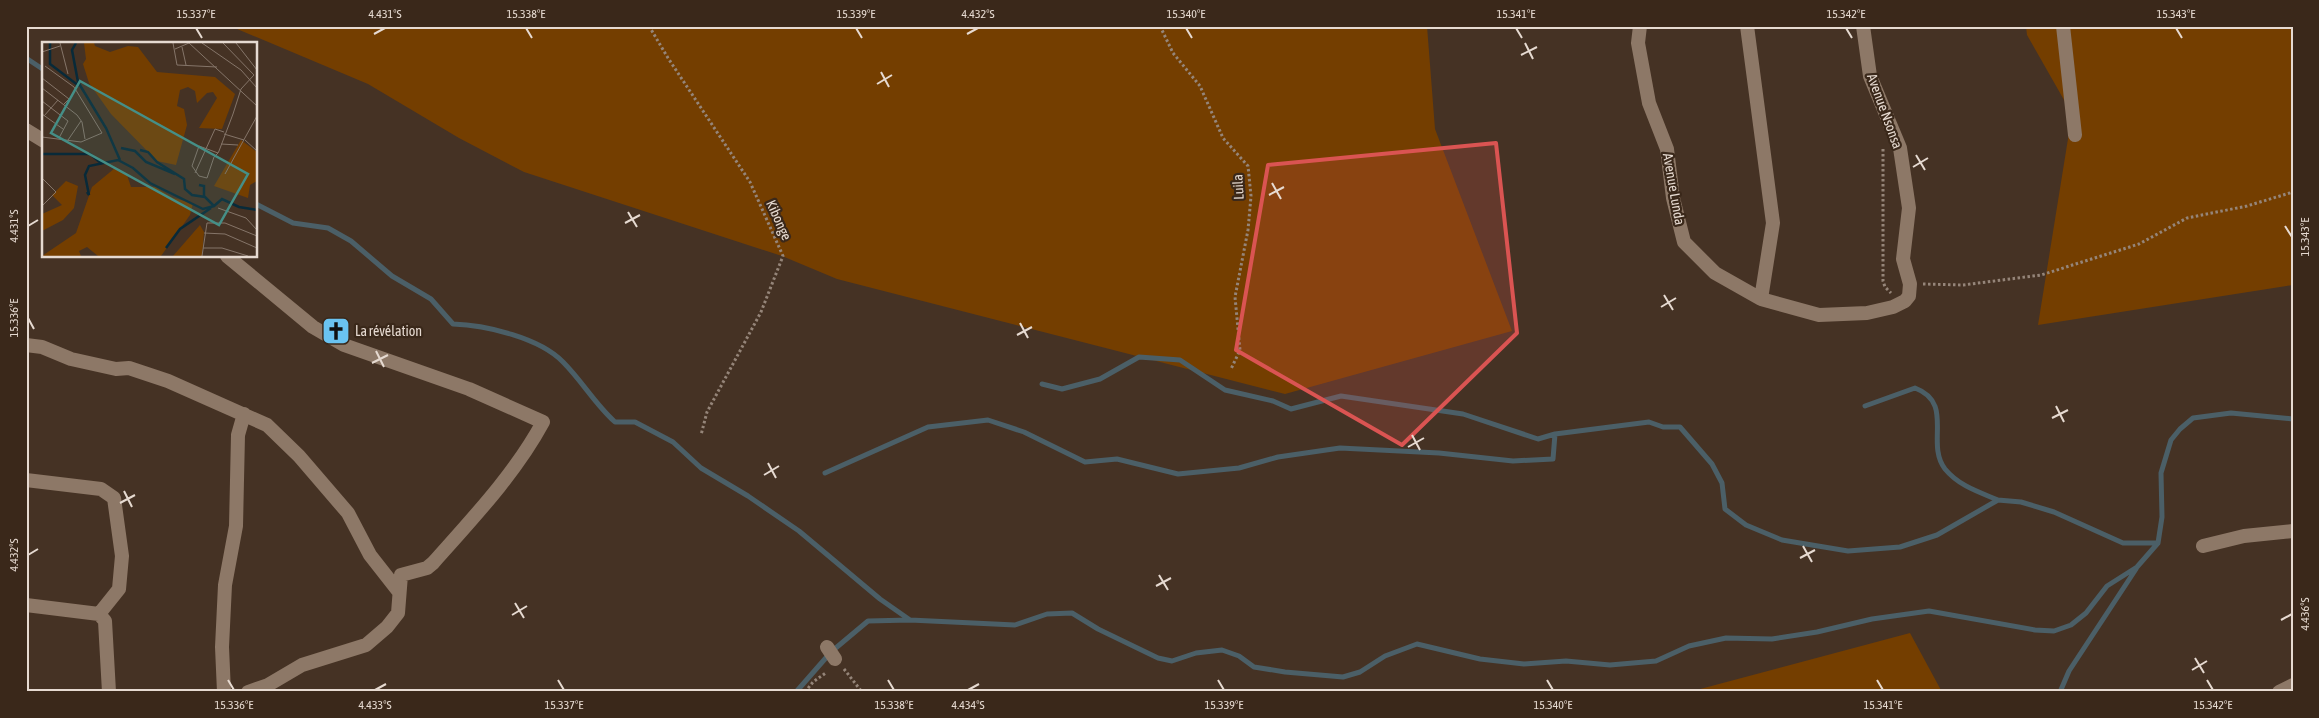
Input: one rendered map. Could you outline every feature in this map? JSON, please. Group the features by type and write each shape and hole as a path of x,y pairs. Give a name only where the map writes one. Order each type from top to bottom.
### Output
{"street":[{"name":"Avenue Lunda","path":"1640,26 1638,43 1645,85 1649,103 1667,149 1672,198 1684,242 1714,273 1761,299 1819,315 1867,312 1893,307 1905,301 1909,296 1910,284"},
{"path":"1747,26 1773,223 1761,299"},
{"name":"Avenue Nsonsa","path":"1863,26 1870,76 1900,148 1909,208 1903,259 1910,284"},
{"path":"2063,26 2075,135"},
{"path":"26,130 42,140"},
{"path":"229,258 313,327 344,345 470,390 543,422 532,443 502,483 433,563 427,568 402,575 398,613 387,627 366,645 302,664 268,685 248,692"},
{"path":"26,345 101,366 116,369 129,368 168,381 267,425 299,456 348,513 370,555 399,592"},
{"path":"224,692 222,647 225,585 236,526 238,435 244,414"},
{"path":"26,480 101,489 114,498 122,556 119,589 99,614"},
{"path":"2203,546 2244,536 2293,531"},
{"path":"26,605 99,614 105,621 109,692"},
{"path":"827,647 835,659"},
{"path":"2279,692 2293,685"}],"path":[{"name":"Kibonge","path":"649,26 750,182 782,256 761,312 707,412 701,435"},
{"name":"Luila","path":"1160,26 1172,53 1200,86 1223,138 1248,166 1251,196 1235,297 1240,350 1231,369"},
{"path":"1882,147 1883,280 1888,290 1895,295 1910,284 1962,285 2041,275 2139,244 2187,218 2247,206 2293,192"},
{"path":"805,692 813,682 827,673 835,659 862,692"}],"highlighted area":[{"path":"1496,143 1517,333 1402,445 1236,350 1268,165"}],"shaded area":[{"path":"230,26 1427,26 1435,129 1512,331 1285,394 837,279 782,256 524,172 459,138 368,84"},
{"path":"2026,26 2293,26 2293,285 2038,325 2072,114 2027,35"},
{"path":"1910,633 1942,692 1689,692"}],"waterway":[{"path":"26,58 42,69"},
{"path":"258,205 293,223 328,228 351,241 392,276 431,299 453,324 496,330 512,334 541,346 570,369 601,408 615,422 635,422 673,442 701,468 748,496 799,531 880,599 910,620"},
{"path":"1042,384 1062,389 1100,379 1139,357 1180,360 1225,390 1273,401 1291,409 1341,396 1463,414 1538,439 1555,434 1649,422 1663,427 1680,427 1712,464 1722,483 1725,509 1746,525 1782,540 1848,551 1900,547 1937,535 1998,500 2021,502 2054,512 2123,543 2158,543"},
{"path":"1865,406 1915,388 1927,395 1934,403 1937,413 1938,447 1940,459 1945,469 1963,484 1998,500"},
{"path":"796,692 831,652 868,621 910,620 1015,625 1047,614 1072,613 1098,629 1158,658 1172,661 1196,653 1222,650 1239,656 1254,667 1285,672 1343,677 1360,672 1385,656 1417,644 1480,659 1524,664 1566,661 1610,665 1656,661 1689,646 1726,638 1772,639 1817,632 1872,619 1929,611 2035,630 2054,631 2071,625 2086,613 2107,586 2137,567 2158,543 2162,517 2161,473 2171,440 2180,429 2193,418 2231,413 2293,419"},
{"path":"825,473 928,427 988,420 1024,432 1085,462 1117,459 1178,474 1239,468 1278,457 1340,448 1439,453 1513,461 1553,459 1555,434"},
{"path":"2060,692 2069,671 2136,569"}],"place":[{"name":"La révélation","path":"336,331"}]}
